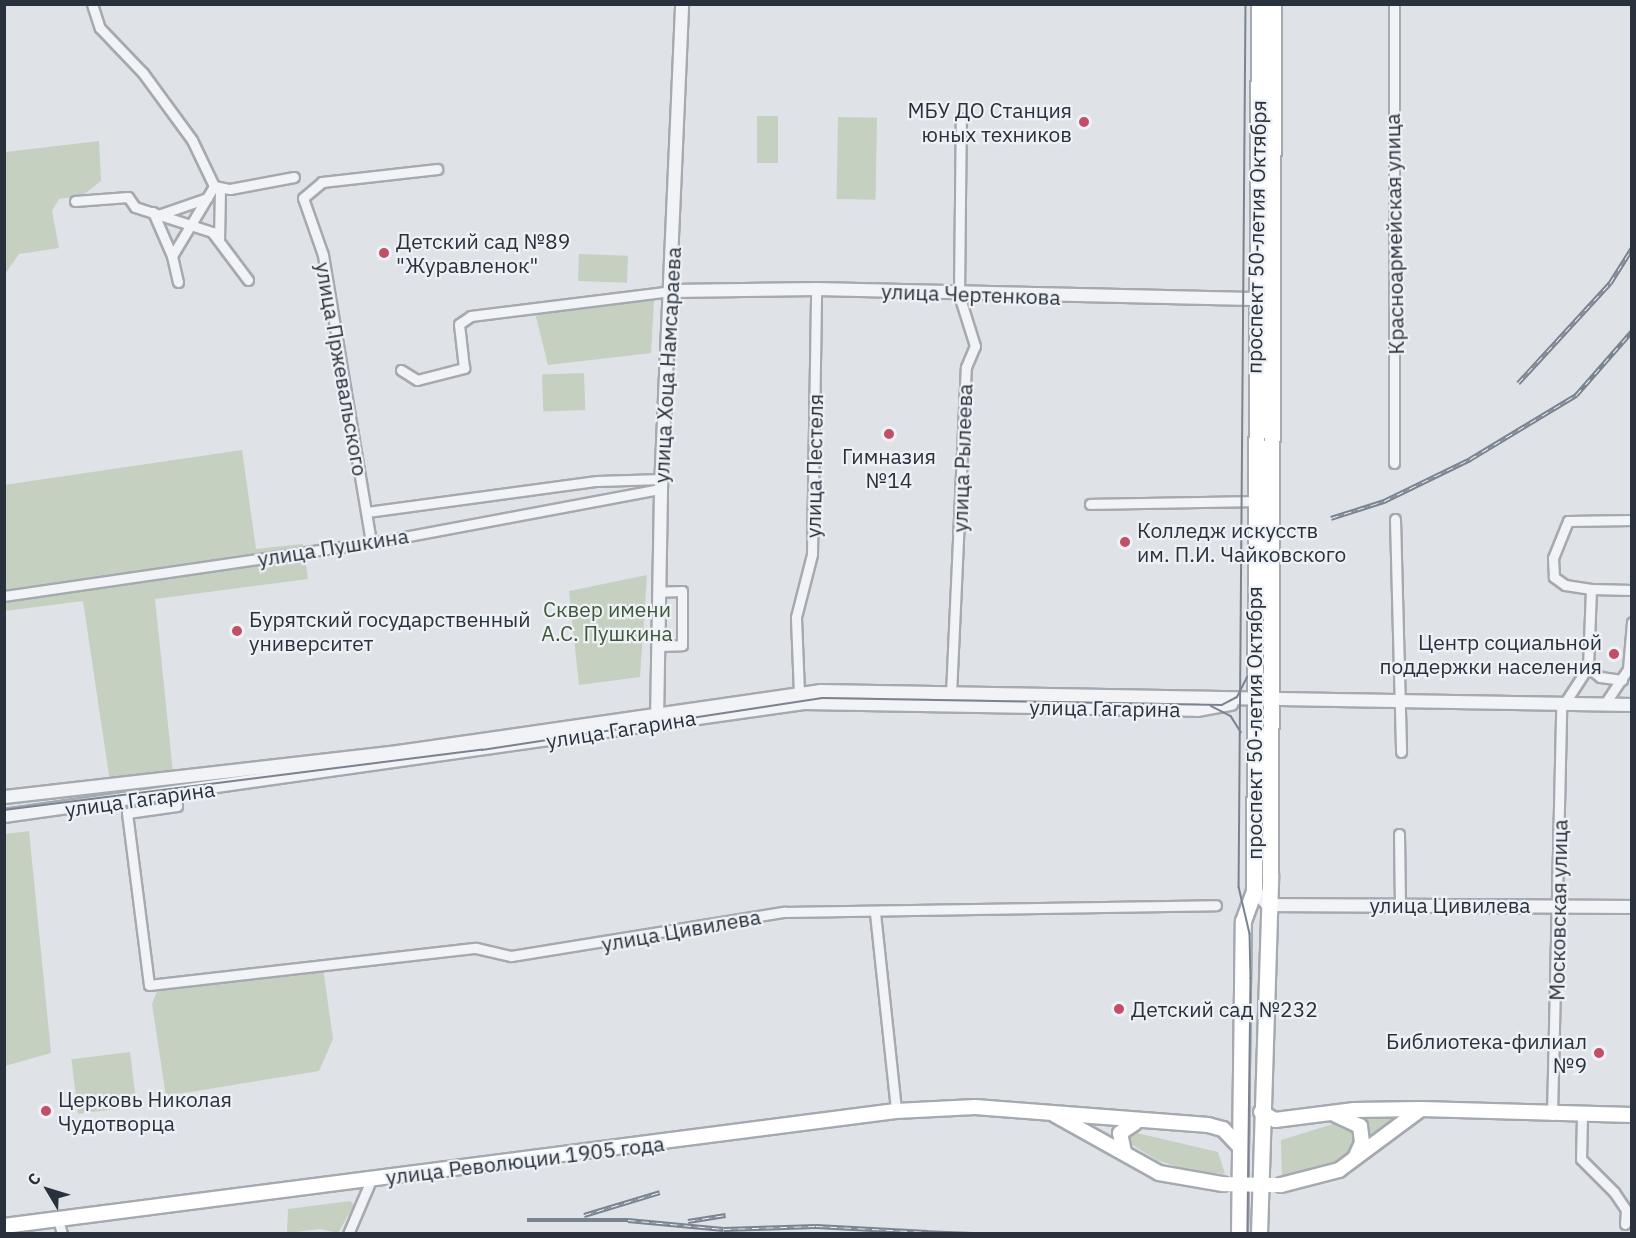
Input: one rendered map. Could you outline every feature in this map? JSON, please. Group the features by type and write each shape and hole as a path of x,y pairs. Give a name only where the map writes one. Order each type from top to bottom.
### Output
{"main road":[{"name":"проспект 50-летия Октября","path":"1259,4 1262,299 1255,702 1268,905 1259,1141 1259,1233"},
{"name":"проспект 50-летия Октября","path":"1239,1233 1238,1145 1243,921 1254,890 1255,501 1273,4"},
{"name":"улица Революции 1905 года","path":"4,1226 896,1111 975,1107 1046,1110 1135,1123 1217,1127 1238,1145"},
{"path":"1261,1112 1275,1120 1331,1113 1421,1109 1552,1116 1632,1115"},
{"name":"улица Революции 1905 года","path":"1046,1110 1177,1179 1223,1184 1281,1185 1325,1177 1354,1160 1421,1109"},
{"path":"1331,1113 1360,1126 1362,1143 1354,1160"},
{"path":"1259,1141 1275,1120"},
{"path":"1124,1152 1119,1145 1120,1133 1135,1123"}],"street":[{"path":"92,4 100,28 143,73 192,140 217,188 219,241"},
{"name":"улица Хоца Намсараева","path":"657,720 661,484 672,291 682,4"},
{"name":"Красноармейская улица","path":"1394,4 1394,464"},
{"name":"улица Рылеева","path":"951,694 966,367 975,346 959,294 961,118"},
{"name":"улица Пржевальского","path":"371,542 323,255 303,198 322,182 437,169"},
{"path":"172,256 207,198 217,188 294,177"},
{"path":"75,201 128,197 135,207 212,232 248,280"},
{"path":"157,213 207,198"},
{"path":"157,213 172,256 178,282"},
{"name":"улица Чертенкова","path":"672,291 816,289 1262,299"},
{"name":"улица Пестеля","path":"799,693 796,640 799,596 812,554 816,289"},
{"path":"401,370 417,380 464,368 459,324 471,316 672,291"},
{"name":"улица Пушкина","path":"367,512 597,481 661,484"},
{"name":"улица Пушкина","path":"4,596 382,541 661,484"},
{"path":"1090,504 1255,501"},
{"path":"1395,519 1397,702 1401,752"},
{"path":"1632,520 1568,520 1555,552 1554,577 1564,585 1632,591"},
{"path":"1563,704 1588,667 1591,589"},
{"path":"658,646 682,645 682,591 659,592"},
{"path":"1604,705 1622,680 1630,661 1632,622"},
{"path":"1588,667 1600,677 1622,680"},
{"name":"улица Гагарина","path":"4,816 174,794 657,720 799,693 1210,698 1255,702 1632,705"},
{"name":"улица Гагарина","path":"4,797 657,720 830,702 1197,710 1255,702"},
{"name":"Московская улица","path":"1552,1116 1560,906 1563,704"},
{"name":"улица Цивилева","path":"174,794 177,806 127,813 149,985 476,948 511,956 784,912 1216,905"},
{"path":"1399,834 1400,904"},
{"path":"1254,890 1268,905"},
{"name":"улица Цивилева","path":"1268,905 1632,907"},
{"path":"875,912 896,1111"},
{"path":"1582,1116 1581,1159 1614,1192 1626,1210 1625,1224"},
{"path":"348,1233 371,1180"},
{"path":"58,1220 62,1233"}],"green space":[{"path":"757,116 778,116 778,163 757,163"},
{"path":"838,117 877,118 876,200 837,199"},
{"path":"99,141 101,181 83,195 59,199 52,211 59,248 19,254 5,274 5,152"},
{"path":"579,254 628,256 627,283 578,281"},
{"path":"649,296 654,301 651,353 548,365 535,313"},
{"path":"584,373 585,410 543,411 542,374"},
{"path":"242,450 256,549 303,544 308,579 155,599 173,773 110,782 83,601 5,611 4,485"},
{"name":"Сквер имени А.С. Пушкина","path":"647,575 640,677 579,685 569,591"},
{"path":"29,831 51,1053 5,1066 5,834"},
{"path":"323,968 333,1039 319,1071 166,1096 152,1004 160,984"},
{"path":"130,1052 137,1107 78,1114 71,1059"},
{"path":"1359,1117 1398,1117 1366,1143 1367,1130"},
{"path":"1343,1121 1356,1128 1358,1143 1348,1156 1304,1174 1282,1175 1281,1140"},
{"path":"1137,1133 1218,1152 1225,1174 1189,1171 1157,1160 1129,1143 1129,1134"},
{"path":"350,1201 354,1205 338,1233 320,1229 287,1233 288,1209"}],"tram line":[{"path":"1246,4 1239,887 1250,934 1248,1234"},
{"path":"4,810 482,750 822,698 1222,705 1237,697 1247,677"},
{"path":"1211,706 1231,716 1241,732"}],"railway":[{"path":"1518,383 1610,283 1632,248"},
{"path":"1331,518 1384,501 1470,459 1576,395 1632,331"},
{"path":"584,1215 660,1192"},
{"path":"688,1221 726,1215"},
{"path":"527,1220 628,1220 724,1229 816,1226 928,1232"},
{"path":"922,1232 973,1234"}],"place":[{"name":"МБУ ДО Станция юных техников","path":"1084,122"},
{"name":"Детский сад №89 \"Журавленок\"","path":"384,253"},
{"name":"Гимназия №14","path":"889,434"},
{"name":"Колледж искусств им. П.И. Чайковского","path":"1125,542"},
{"name":"Бурятский государственный университет","path":"237,631"},
{"name":"Центр социальной поддержки населения","path":"1614,654"},
{"name":"Детский сад №232","path":"1119,1009"},
{"name":"Библиотека-филиал №9","path":"1599,1053"},
{"name":"Церковь Николая Чудотворца","path":"46,1111"}]}
